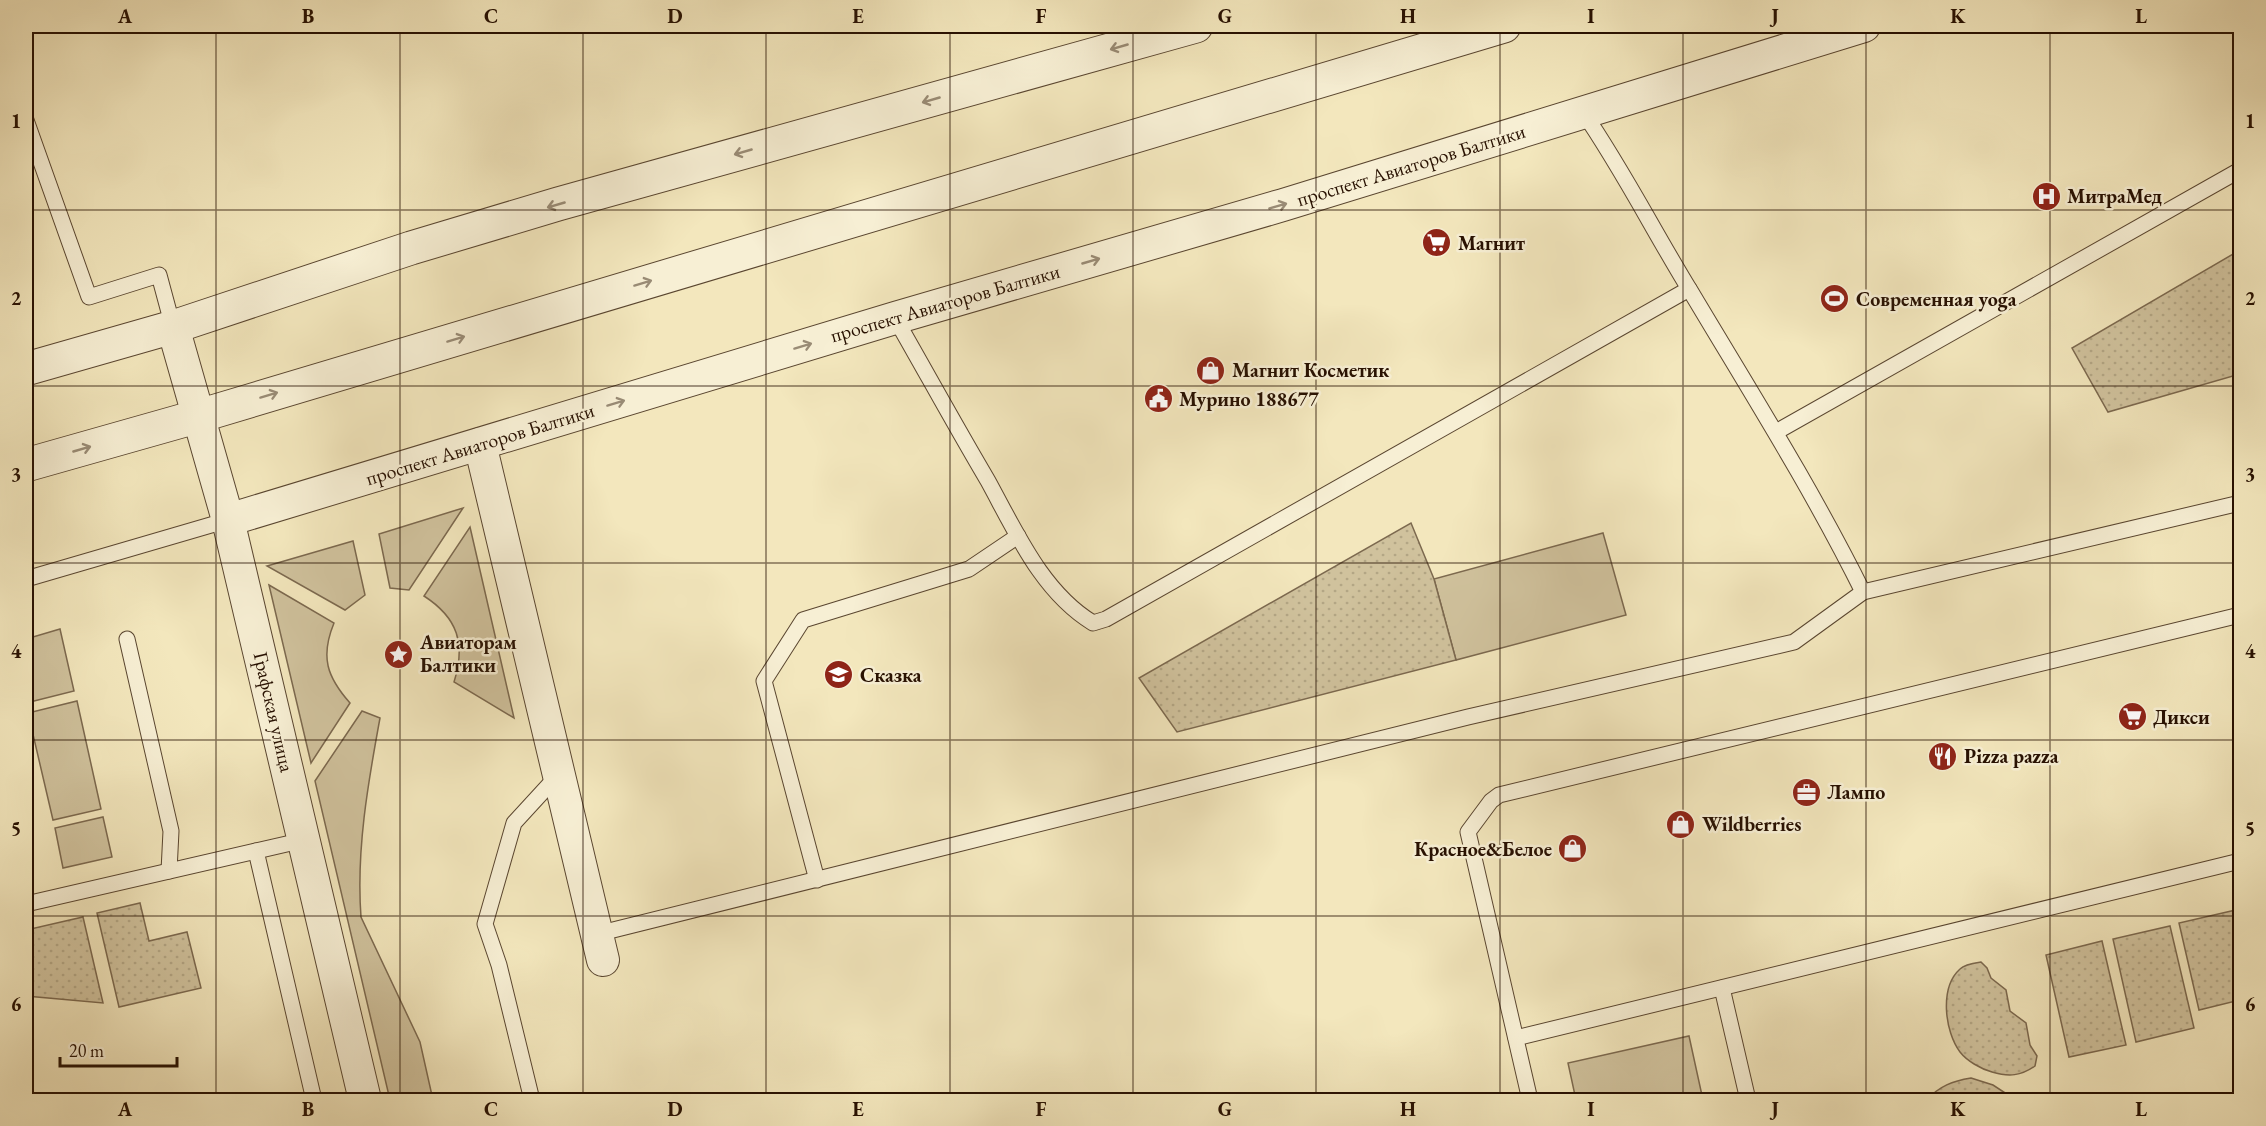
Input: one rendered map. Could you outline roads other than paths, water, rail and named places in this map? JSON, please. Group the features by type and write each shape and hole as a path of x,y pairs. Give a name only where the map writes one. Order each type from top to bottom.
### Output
{"street":[{"path":"26,369 173,327 411,248 558,204 1196,26"},
{"path":"26,465 199,416 1504,26"},
{"name":"проспект Авиаторов Балтики","path":"228,520 895,318 1283,205 1864,26"},
{"name":"Графская улица","path":"173,327 228,520 365,1101"},
{"path":"480,444 600,947"}],"lane":[{"path":"1583,112 1606,146 1689,290 1776,432 1863,592"},
{"path":"26,120 89,297 159,275 173,327"},
{"path":"1776,432 2241,171"},
{"path":"895,318 1018,536 1054,591 1076,613 1092,623 1106,619 1689,290"},
{"path":"600,947 817,880 1468,717 1794,642 1863,592 2241,503"},
{"name":"проспект Авиаторов Балтики","path":"26,579 228,520"},
{"path":"817,880 764,681 803,620 969,569 1018,536"},
{"path":"1530,1101 1468,832 1491,801 1499,795 2241,615"},
{"path":"127,639 171,831 169,871"},
{"path":"532,1101 499,965 485,924 514,823 559,774"},
{"path":"26,904 304,840"},
{"path":"256,851 314,1101"},
{"path":"1516,1038 2241,861"},
{"path":"1722,988 1748,1101"}],"place":[{"name":"МитраМед","path":"2046,196"},
{"name":"Магнит","path":"1437,243"},
{"name":"Современная yoga","path":"1835,299"},
{"name":"Магнит Косметик","path":"1211,370"},
{"name":"Мурино 188677","path":"1158,399"},
{"name":"Авиаторам Балтики","path":"399,654"},
{"name":"Сказка","path":"839,675"},
{"name":"Дикси","path":"2132,717"},
{"name":"Pizza pazza","path":"1943,756"},
{"name":"Лампо","path":"1806,792"},
{"name":"Wildberries","path":"1681,824"},
{"name":"Красное&Белое","path":"1573,849"}]}
